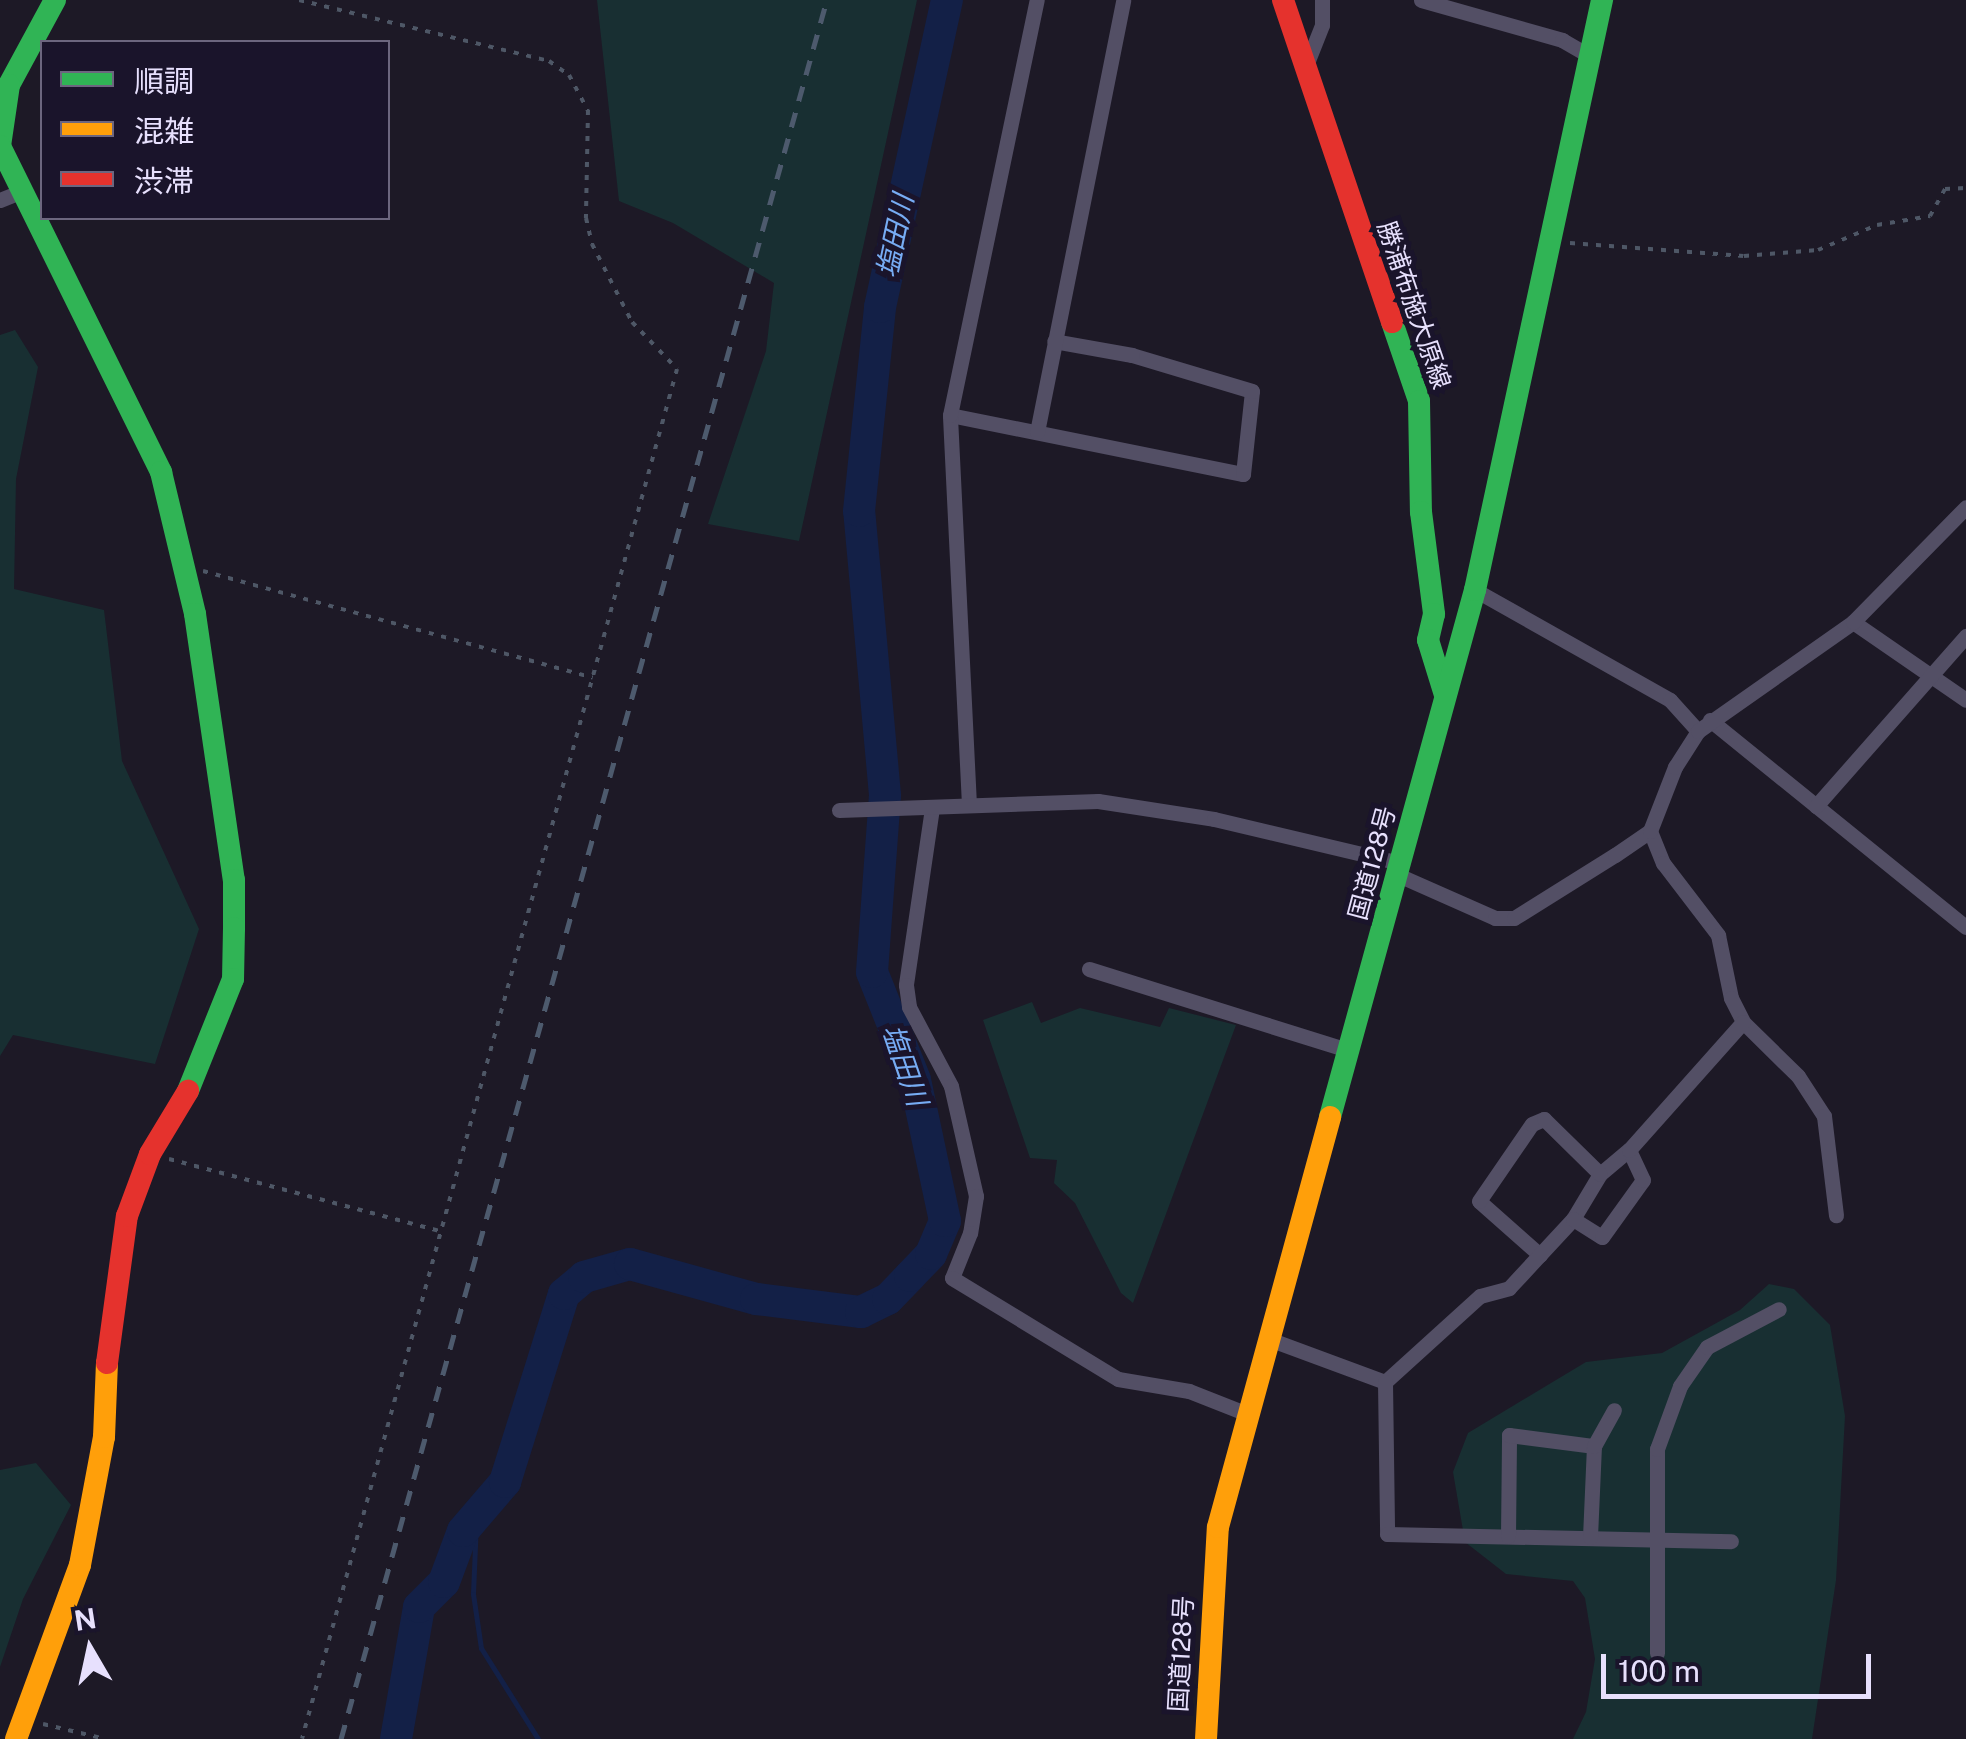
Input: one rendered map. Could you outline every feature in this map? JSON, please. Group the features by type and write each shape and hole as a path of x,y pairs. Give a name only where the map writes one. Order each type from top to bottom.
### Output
{"main road":[{"path":"19,1729 80,1565 104,1437 116,1267 150,1154 179,1111 233,979 234,880 186,566 153,447 10,196 0,146 1,118 9,85 55,0"},
{"name":"勝浦布施大原線","path":"1283,0 1419,401 1421,512 1434,614 1428,640 1444,695"},
{"name":"国道128号","path":"1206,1739 1218,1527 1245,1413 1350,1051 1475,590 1602,0"}],"street":[{"path":"969,805 950,415 1037,0"},
{"path":"1037,432 1123,0"},
{"path":"1304,71 1322,25 1322,0"},
{"path":"1421,0 1562,40 1590,56"},
{"path":"950,415 1243,474 1252,391 1132,355 1054,341"},
{"path":"839,810 1098,801 1214,820 1399,869 1495,918 1514,918 1650,831 1675,766 1704,726 1853,622 1966,507"},
{"path":"1475,590 1670,700 1816,806 1966,927"},
{"path":"1853,622 1934,674 1966,700"},
{"path":"1816,806 1966,636"},
{"path":"932,808 906,985 909,1006 951,1086 976,1196 952,1278 1118,1379 1189,1391 1245,1413"},
{"path":"1650,831 1664,864 1718,935 1730,998 1743,1022 1798,1076 1824,1116 1836,1215"},
{"path":"1088,969 1350,1051"},
{"path":"1731,1541 1388,1534 1386,1382 1480,1296 1508,1288 1573,1219 1600,1174 1629,1150 1743,1022"},
{"path":"1540,1255 1478,1201 1532,1124 1544,1119 1600,1174"},
{"path":"1573,1219 1602,1236 1644,1180 1629,1150"},
{"path":"1656,1652 1658,1450 1680,1386 1708,1348 1779,1309"},
{"path":"1266,1338 1386,1382"},
{"path":"1590,1537 1594,1446 1614,1410"},
{"path":"1508,1536 1509,1434 1594,1446"}],"path":[{"path":"299,0 548,61 569,74 588,110 586,218 592,244 632,322 677,369 302,1739"},
{"path":"1550,242 1744,256 1818,250 1877,225 1930,216 1945,189 1966,188"},
{"path":"186,566 594,678"},
{"path":"150,1154 440,1231"},
{"path":"19,1729 105,1739"}],"green space":[{"path":"597,0 917,0 799,541 708,524 766,351 774,283 673,223 619,201"},
{"path":"15,330 38,367 16,479 14,589 104,610 122,761 199,929 155,1064 13,1035 0,1056 0,335"},
{"path":"1032,1002 1041,1023 1080,1008 1160,1027 1169,1008 1236,1025 1133,1303 1121,1293 1075,1203 1054,1183 1057,1160 1030,1158 983,1020"},
{"path":"1769,1284 1794,1289 1830,1325 1845,1416 1836,1580 1812,1739 1573,1739 1586,1712 1595,1659 1585,1598 1573,1581 1506,1574 1465,1542 1453,1472 1468,1433 1586,1362 1662,1353 1740,1310"},
{"path":"36,1463 71,1505 23,1599 0,1667 0,1470"}],"waterway":[{"name":"塩田川","path":"396,1739 419,1607 444,1582 463,1531 505,1482 564,1294 584,1277 630,1264 756,1299 861,1312 888,1299 931,1254 945,1221 915,1080 872,972 885,795 859,511 880,307 947,0"},
{"name":"塩田川","path":"476,1522 473,1594 481,1648 538,1739"}],"railway":[{"path":"341,1739 827,0"}],"traffic: fast":[{"path":"55,0 9,85 0,146 161,472 195,614 234,880 234,928 233,979 188,1091"},
{"path":"1330,1117 1475,590 1602,0"},
{"path":"1392,322 1419,401 1421,512 1434,614 1428,640 1445,695"}],"traffic: slow":[{"path":"1206,1739 1218,1527 1330,1117"},
{"path":"16,1739 80,1565 104,1437 107,1363"}],"traffic: jam":[{"path":"1283,0 1392,322"},
{"path":"107,1363 127,1216 150,1154 188,1091"}]}
